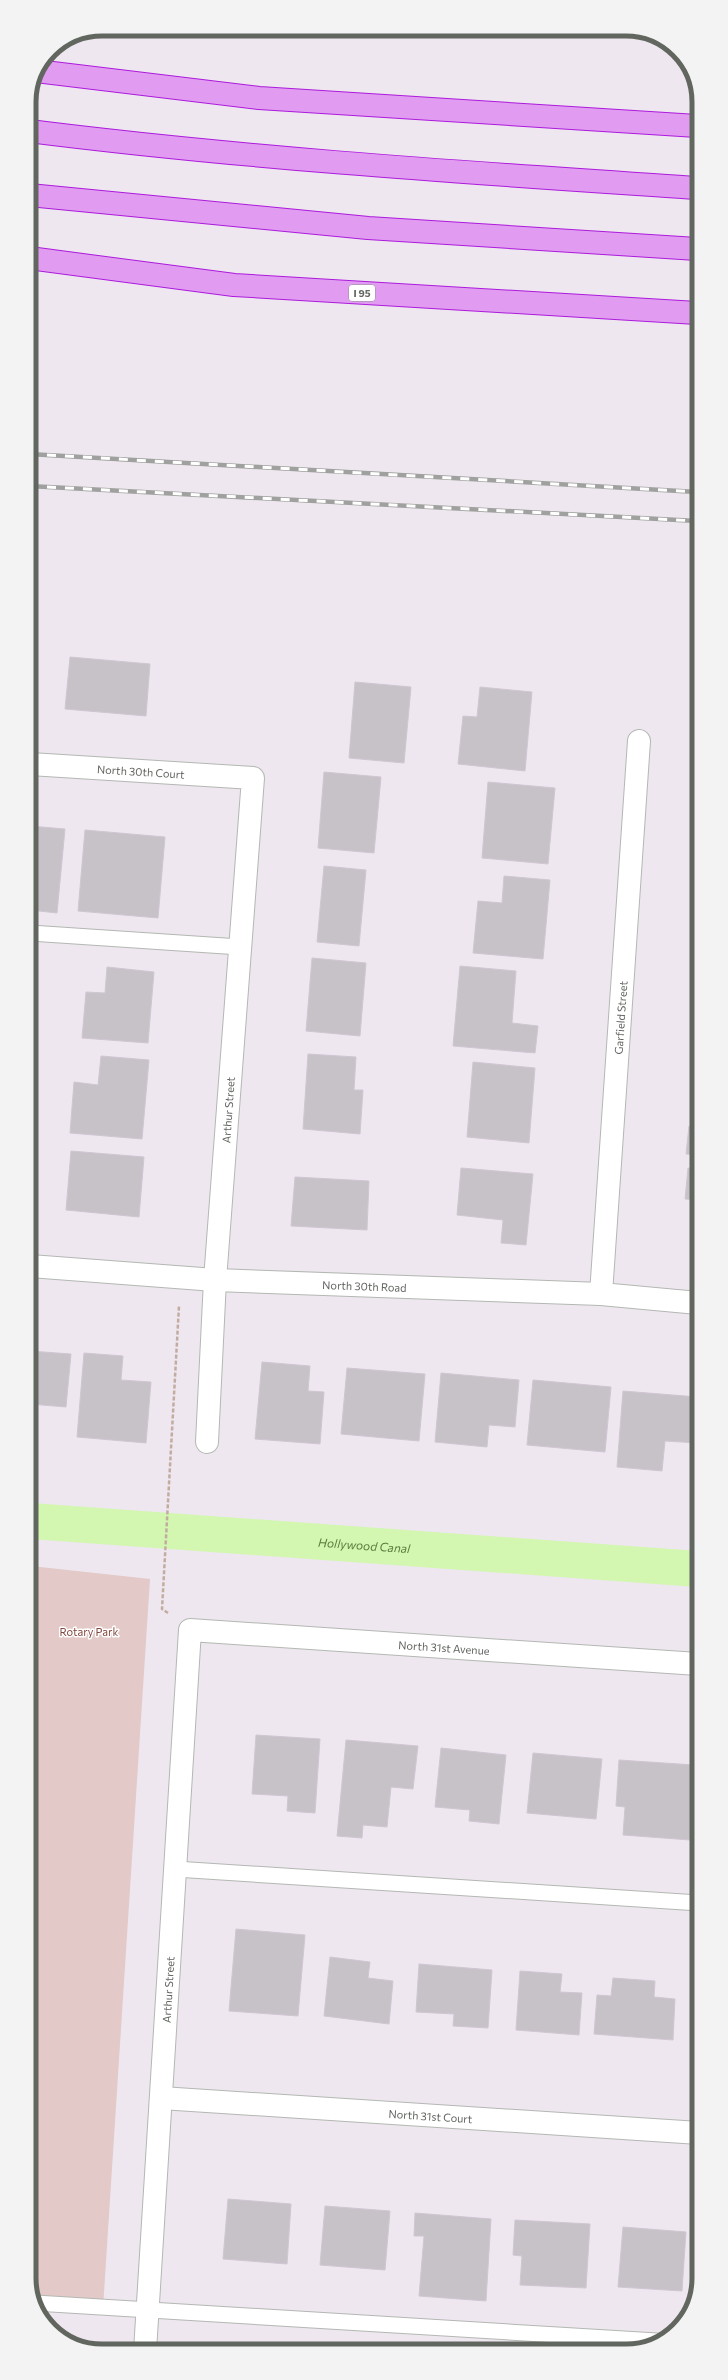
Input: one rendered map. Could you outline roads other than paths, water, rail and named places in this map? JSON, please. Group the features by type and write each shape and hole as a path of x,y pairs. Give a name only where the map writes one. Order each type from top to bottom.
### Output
{"highway":[{"path":"43,72 259,98 692,126"},
{"path":"36,132 117,142 414,168 692,188"},
{"path":"36,196 368,228 692,249"},
{"name":"I 95","path":"36,259 234,285 692,313"}],"street":[{"name":"Garfield Street","path":"601,1294 639,741"},
{"name":"North 30th Court","path":"36,764 253,778"},
{"name":"Arthur Street","path":"207,1442 215,1280 253,778"},
{"name":"North 30th Road","path":"36,1266 215,1280 601,1294 692,1302"},
{"name":"Arthur Street","path":"146,2344 190,1630"},
{"name":"North 31st Avenue","path":"190,1630 692,1664"},
{"name":"North 31st Court","path":"161,2098 692,2133"}],"lane":[{"path":"36,934 240,947"},
{"path":"175,1869 692,1903"},
{"path":"42,2303 647,2340"}],"waterway":[{"name":"Hollywood Canal","path":"36,1521 692,1569"}],"railway":[{"path":"36,454 692,492"},
{"path":"36,486 692,521"}],"park label":[{"name":"Rotary Park","path":"89,1631"}]}
